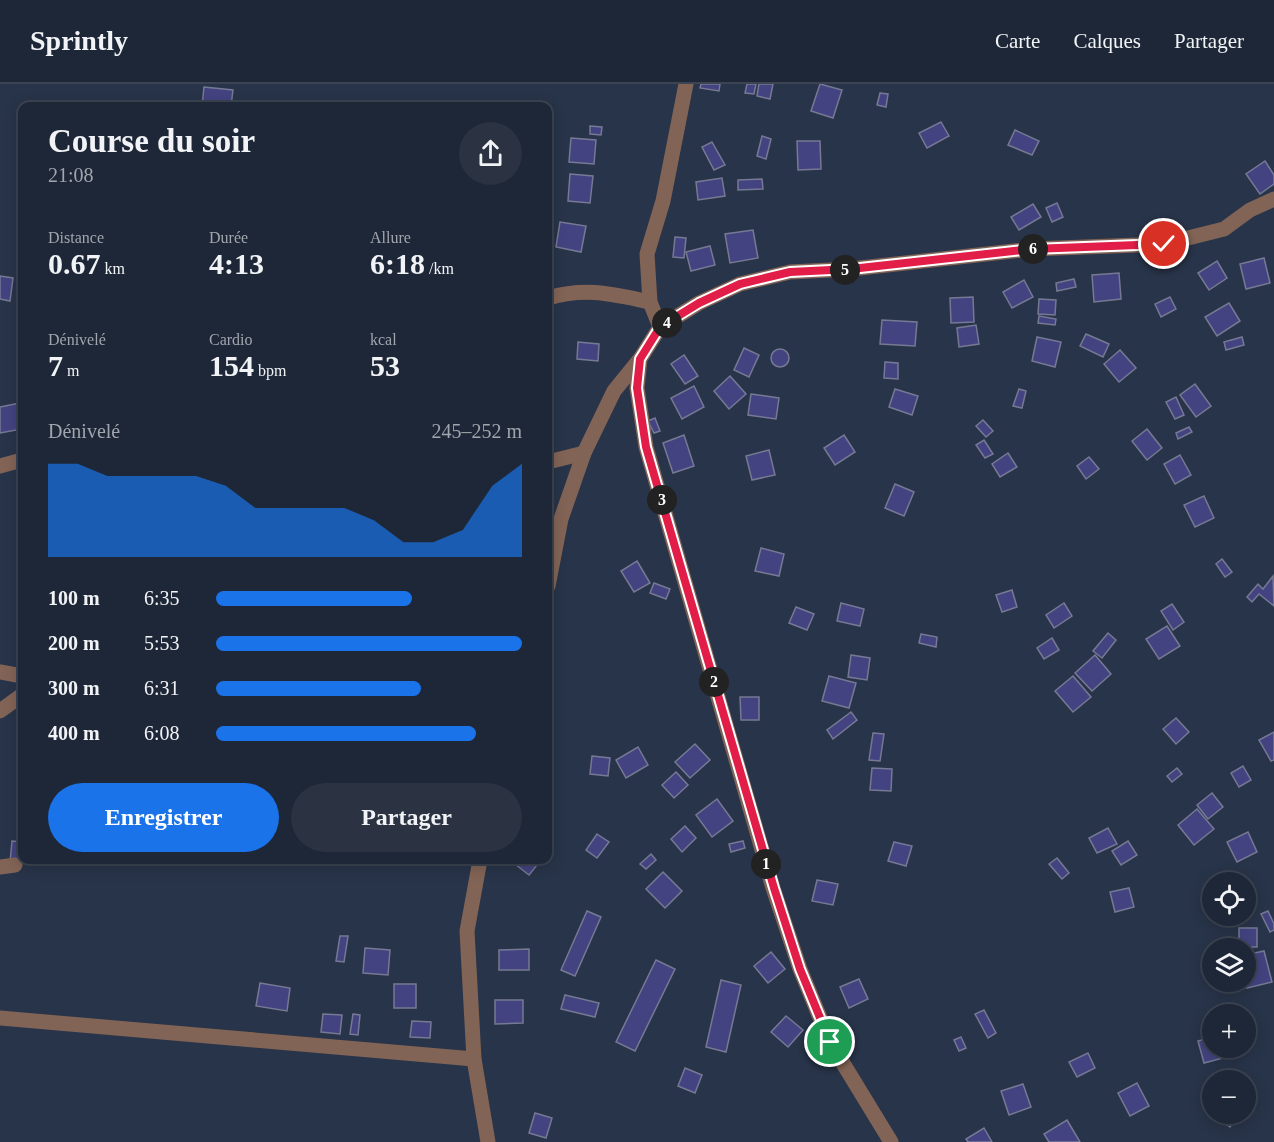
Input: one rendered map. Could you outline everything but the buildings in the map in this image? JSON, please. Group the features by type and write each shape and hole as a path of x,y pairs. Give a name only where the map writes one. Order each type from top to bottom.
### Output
{"street":[{"path":"660,327 650,302 647,254 663,201 686,84"},
{"path":"552,540 554,517 614,391 640,359 660,327 699,303 740,284 790,272 851,269 1032,249 1164,244 1224,229 1251,210 1274,199"},
{"path":"552,297 572,292 604,292 650,302"},
{"path":"640,359 637,388 646,447 777,898 800,969 830,1042 891,1142"},
{"path":"552,461 584,453"},
{"path":"0,466 18,461"},
{"path":"0,672 18,675"},
{"path":"0,711 18,698"},
{"path":"479,864 466,931 474,1059 488,1142"},
{"path":"0,1018 474,1059"}],"route":[{"path":"830,1042 800,969 774,888 646,447 637,388 640,359 660,327 699,303 740,284 790,272 851,269 1032,249 1164,244"}]}
